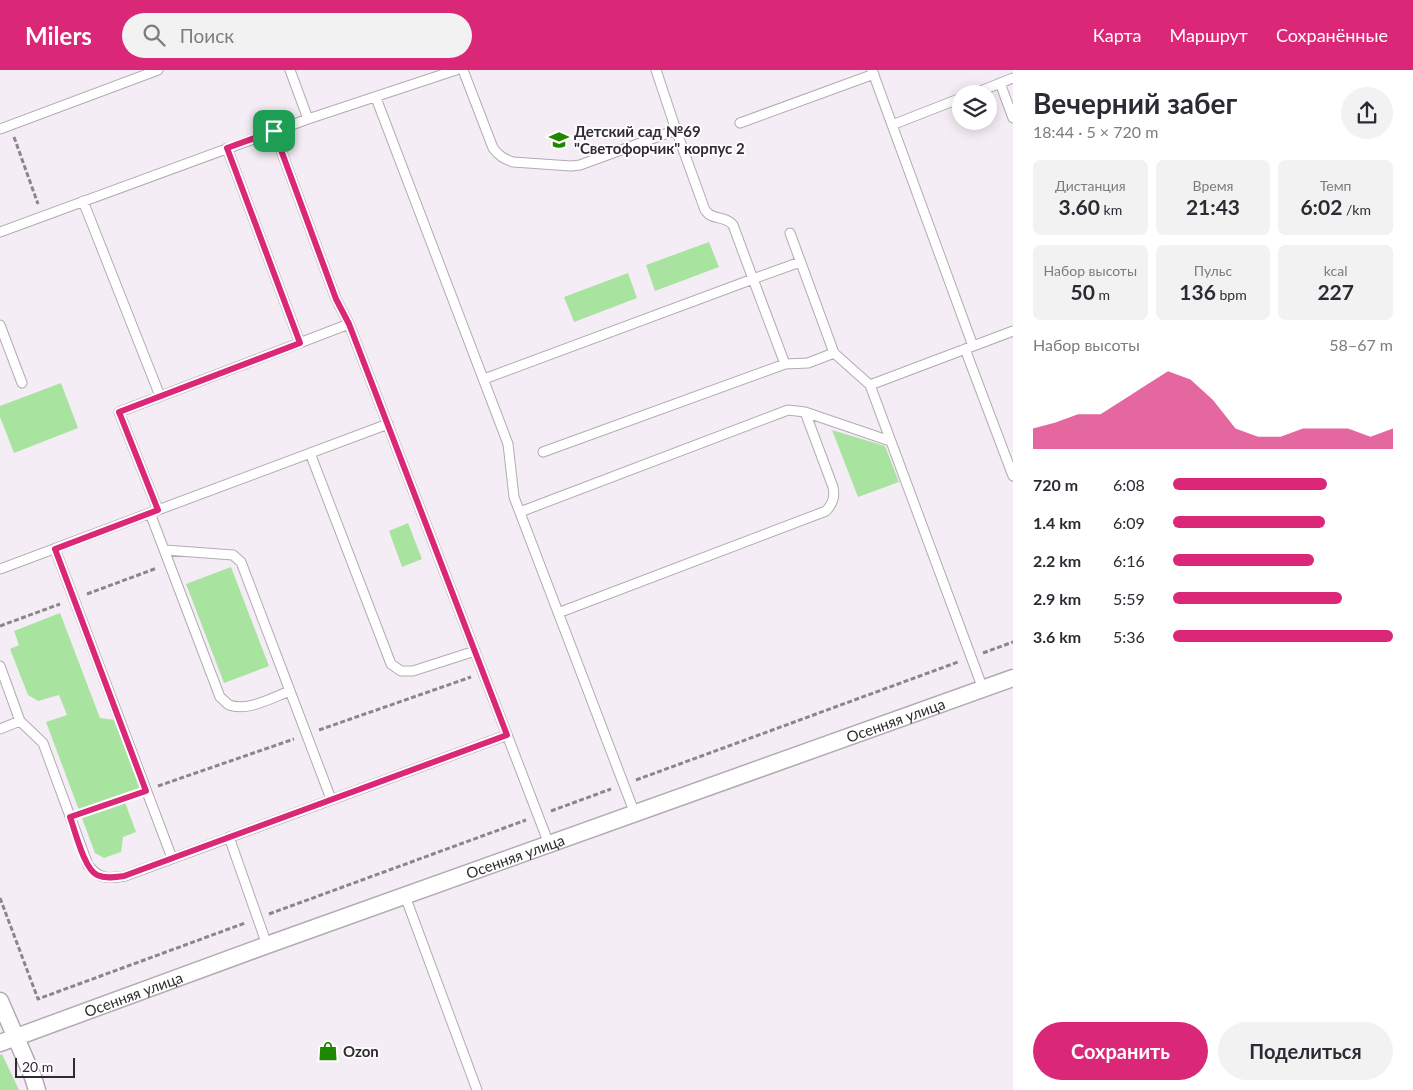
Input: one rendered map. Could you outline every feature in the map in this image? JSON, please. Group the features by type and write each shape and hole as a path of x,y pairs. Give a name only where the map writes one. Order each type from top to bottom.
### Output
{"street":[{"name":"Осенняя улица","path":"0,1043 266,945 1013,678"},
{"path":"0,1001 37,1090"}],"lane":[{"path":"0,128 158,70"},
{"path":"290,70 308,119"},
{"path":"0,232 274,131 456,70"},
{"path":"463,70 493,148 505,159 513,162 580,165 676,130"},
{"path":"656,70 705,210 708,215 724,218 733,224 785,364"},
{"path":"740,123 873,72 1013,476"},
{"path":"995,85 1013,78"},
{"path":"1000,83 1013,118"},
{"path":"376,98 508,444 514,497 635,814"},
{"path":"892,125 952,102"},
{"path":"274,131 336,299 349,324 549,844"},
{"path":"227,148 300,343"},
{"path":"83,201 160,396"},
{"path":"790,232 834,353 870,385 983,689"},
{"path":"484,379 800,262"},
{"path":"290,691 251,705 238,706 228,704 220,697 165,550 154,511 119,412 349,324"},
{"path":"0,325 22,383"},
{"path":"870,385 1013,331"},
{"path":"543,452 785,364 808,363 834,353"},
{"path":"520,512 788,410 805,412 890,441"},
{"path":"558,613 826,511 834,497 833,487 805,412"},
{"path":"0,569 388,424"},
{"path":"310,453 391,664 401,671 413,671 475,651"},
{"path":"55,549 172,858"},
{"path":"165,550 233,555 242,562 331,799"},
{"path":"0,666 20,721 43,743 88,865 95,874 109,878 124,876 507,735"},
{"path":"0,728 20,721"},
{"path":"229,837 266,945"},
{"path":"405,896 477,1090"}],"path":[{"path":"10,125 42,216"},
{"path":"70,817 483,672"},
{"path":"0,898 38,999"}],"green space":[{"path":"709,242 719,267 655,291 646,265"},
{"path":"628,273 637,298 574,322 564,297"},
{"path":"61,383 78,428 14,453 0,417 0,406"},
{"path":"832,430 885,446 899,482 858,497"},
{"path":"408,523 422,559 402,567 389,531"},
{"path":"231,567 269,666 224,683 186,584"},
{"path":"60,613 100,718 115,720 140,788 122,794 136,832 123,837 121,852 104,858 95,853 46,722 67,715 59,695 38,701 28,695 10,649 19,645 14,631"},
{"path":"2,1054 19,1090 0,1090 0,1055"}],"place":[{"name":"Детский сад №69 \"Светофорчик\" корпус 2","path":"559,140"},
{"name":"Ozon","path":"328,1051"}],"route":[{"path":"274,131 336,299 349,324 507,735 124,876 109,878 95,874 88,865 70,817 146,791 55,549 158,510 119,412 300,343 227,148 274,131"}]}
